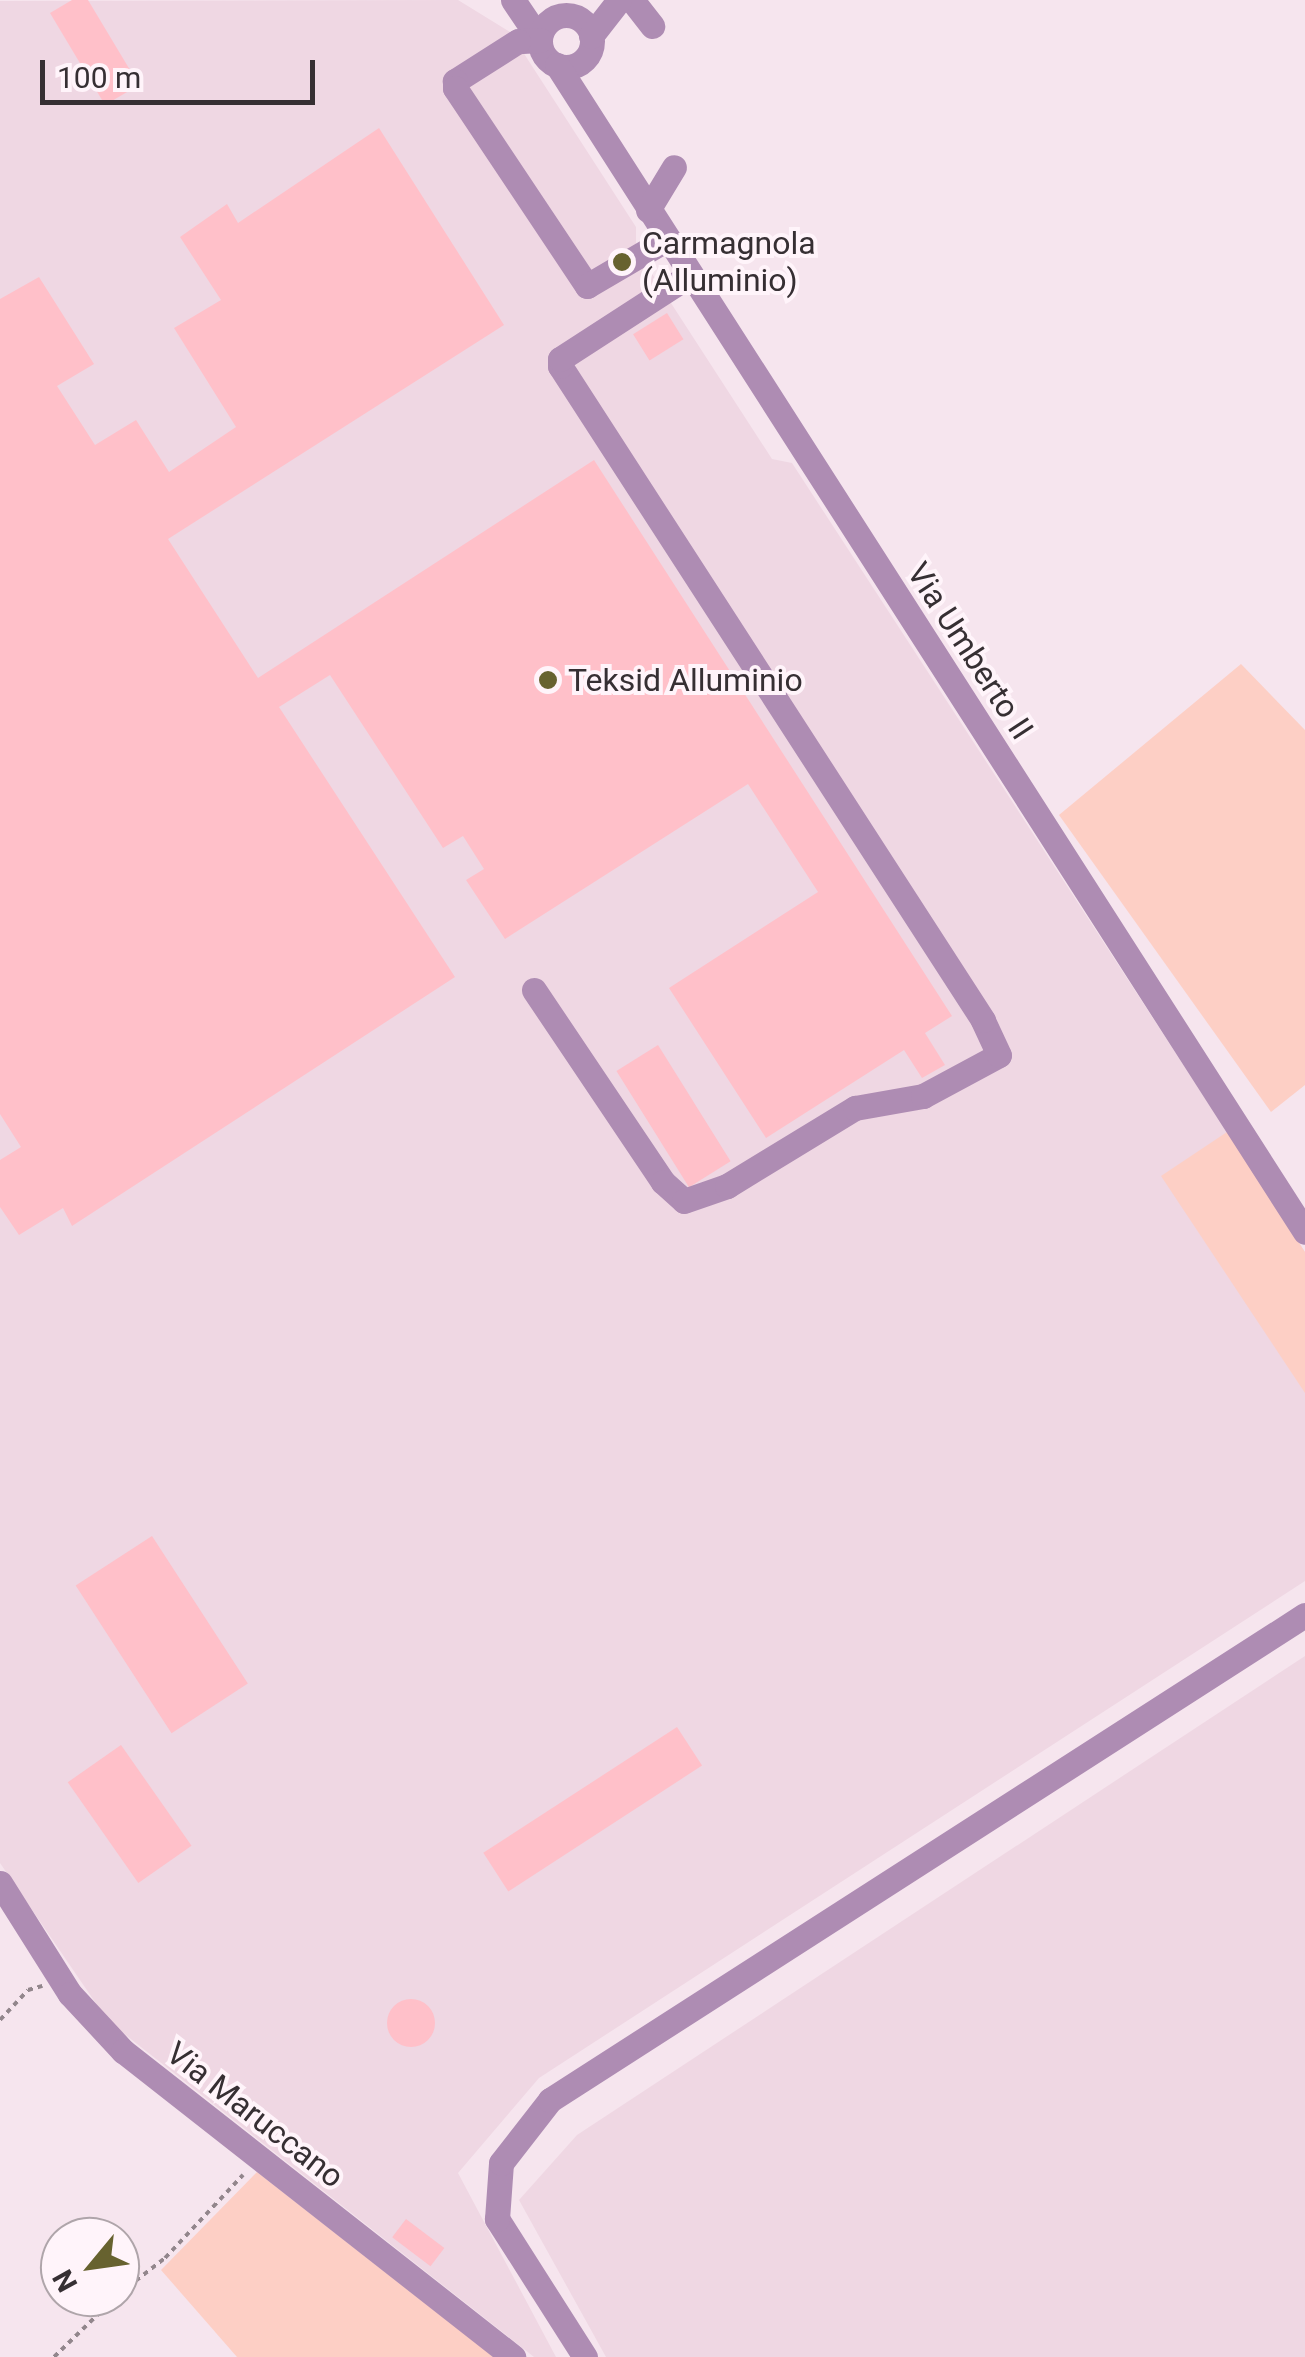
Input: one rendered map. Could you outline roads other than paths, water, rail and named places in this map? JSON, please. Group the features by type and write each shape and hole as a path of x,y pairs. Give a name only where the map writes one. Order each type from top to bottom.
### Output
{"street":[{"path":"517,6 543,32 545,56 568,64 607,10"},
{"path":"652,26 607,10 561,16 543,32 518,42 455,81 455,88 586,286 667,239"},
{"name":"Via Umberto II","path":"568,64 582,104 648,210 1305,1232"},
{"path":"648,210 674,167"},
{"path":"534,990 662,1182 684,1200 727,1186 855,1108 923,1096 999,1055 983,1020 560,366 560,360 690,275"},
{"path":"585,2357 497,2218 502,2164 550,2100 1305,1616"},
{"name":"Via Maruccano","path":"0,1883 70,1994 123,2051 256,2160 512,2357"}],"place":[{"name":"Carmagnola (Alluminio)","path":"622,262"},
{"name":"Teksid Alluminio","path":"548,680"}]}
